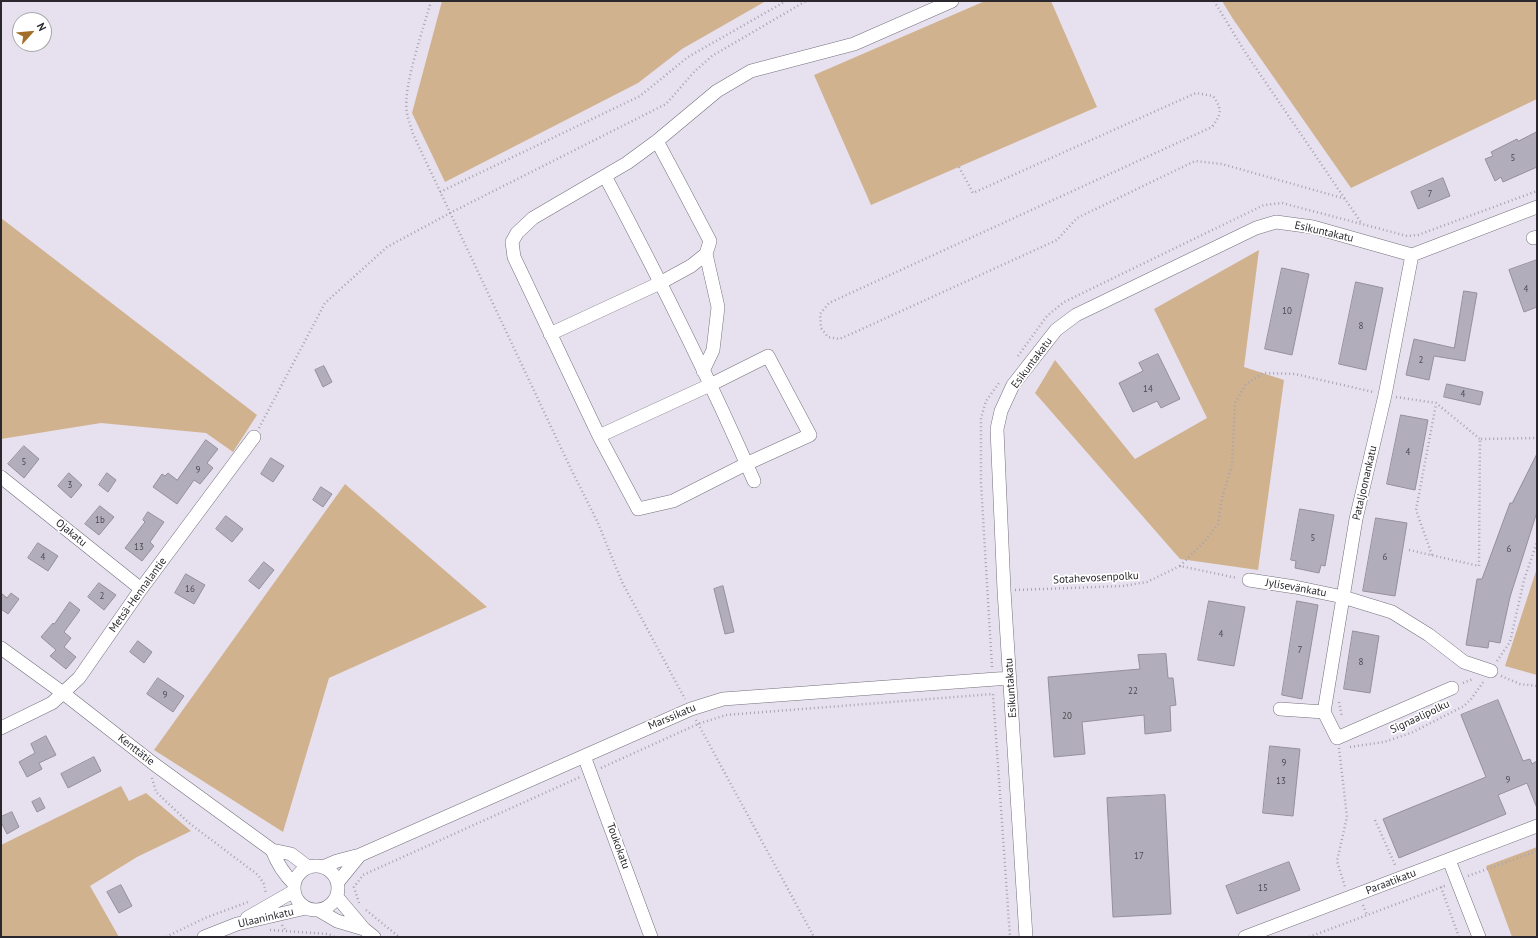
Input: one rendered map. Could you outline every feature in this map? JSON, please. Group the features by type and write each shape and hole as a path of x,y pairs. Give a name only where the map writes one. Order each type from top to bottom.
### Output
{"street":[{"path":"599,436 710,385 768,356 810,435 746,464 673,501 638,509 599,436 514,257 512,242 517,233 533,218 628,163 657,142 717,91 751,71 854,44 952,1"},
{"path":"657,142 710,241 706,254 718,308 713,350 703,371"},
{"path":"605,176 710,385 754,481"},
{"path":"1412,255 1537,207"},
{"name":"Esikuntakatu","path":"1026,937 1004,590 996,429 1001,411 1013,385 1056,330 1076,315 1256,228 1276,222 1313,228 1412,255"},
{"path":"550,334 660,283 691,266 706,254"},
{"name":"Pataljoonankatu","path":"1324,712 1356,519 1385,395 1412,255"},
{"name":"Metsä-Hennalantie","path":"1,728 52,703 79,678 141,589 254,437"},
{"name":"Ojakatu","path":"1,477 141,589"},
{"name":"Jylisevänkatu","path":"1249,580 1296,587 1343,597 1392,612 1429,634 1464,662 1491,671"},
{"name":"Kenttätie","path":"1,648 63,693 154,764 272,850"},
{"name":"Marssikatu","path":"323,867 337,861 360,855 691,709 723,699 1010,678"},
{"path":"1280,709 1324,712 1338,744 1452,688"},
{"name":"Toukokatu","path":"584,756 651,937"},
{"name":"Paraatikatu","path":"1245,937 1537,826"},
{"path":"272,850 291,854 308,867"},
{"path":"236,924 294,887 297,877 308,867 323,867 335,875 339,890 337,897 327,908 320,910 313,911 300,904 296,898 294,887 276,860 272,850"},
{"path":"338,882 360,855"},
{"path":"1449,860 1480,937"},
{"path":"337,897 369,933"},
{"name":"Ulaaninkatu","path":"204,937 236,924 306,908"},
{"path":"320,910 337,921 369,933"}],"path":[{"path":"431,1 410,76 407,112 413,134 566,460 598,523 622,582 814,937"},
{"path":"440,192 640,96 688,57 786,1"},
{"path":"254,437 325,303 386,247 666,104 695,71 712,56 806,1"},
{"path":"1214,1 1245,52 1362,224"},
{"path":"959,166 973,194 1196,93 1213,96 1219,105 1219,117 1212,128 829,303 820,314 821,328 828,337 839,339 851,334 1057,240 1077,218 1195,161 1222,164 1346,199"},
{"path":"1016,358 1047,316 1064,302 1264,205 1282,203 1407,236 1418,235 1537,191"},
{"path":"1180,566 1218,524 1222,498 1232,465 1235,403 1246,384 1264,374 1295,374 1385,395 1436,403 1480,440 1537,438"},
{"path":"1003,377 986,401 981,418 980,483 1010,937"},
{"path":"1432,556 1416,510 1436,403"},
{"path":"1409,550 1479,566 1480,440"},
{"name":"Signaalipolku","path":"1338,744 1384,742 1411,733 1460,708 1471,699 1510,642 1524,580 1537,542"},
{"path":"1180,566 1249,580"},
{"name":"Sotahevosenpolku","path":"987,591 1147,582 1180,566"},
{"path":"1452,688 1491,671 1520,684 1537,686"},
{"path":"363,875 698,724 726,714 993,694"},
{"path":"1338,744 1347,817 1337,861 1345,887"},
{"path":"150,772 156,792 188,823 258,875 264,884 266,892 260,896"},
{"path":"1375,820 1401,878"},
{"path":"1309,937 1537,851"},
{"path":"1441,887 1459,937"},
{"path":"166,937 205,918 254,899"},
{"path":"362,907 399,937"},
{"path":"286,931 328,934 335,937"}],"shaded area":[{"path":"442,1 766,1 682,49 638,83 445,182 412,113"},
{"path":"985,1 1051,1 1097,107 871,205 814,75"},
{"path":"1222,1 1537,1 1537,99 1351,188"},
{"path":"1,218 257,415 233,452 206,433 101,423 1,439"},
{"path":"1259,250 1244,367 1284,380 1258,570 1180,559 1035,393 1055,360 1135,459 1207,418 1154,309"},
{"path":"345,484 487,607 329,678 283,832 154,750"},
{"path":"1537,568 1537,675 1505,666"},
{"path":"121,786 129,801 146,793 191,831 137,857 90,886 119,937 1,937 1,845"},
{"path":"1537,847 1537,937 1512,937 1486,866"}],"building":[{"path":"1537,132 1537,167 1503,182 1501,177 1495,181 1485,159 1493,156 1491,152 1517,139 1518,141"},
{"path":"1443,178 1450,196 1418,209 1411,192"},
{"path":"1537,260 1537,307 1524,312 1509,270"},
{"path":"1282,268 1309,274 1292,355 1265,349"},
{"path":"1356,282 1383,288 1366,370 1339,364"},
{"path":"1464,291 1477,293 1465,361 1434,356 1429,380 1406,375 1414,339 1454,348"},
{"path":"1158,354 1180,399 1161,408 1157,401 1133,412 1119,383 1143,371 1139,363"},
{"path":"324,366 332,382 323,387 315,370"},
{"path":"1447,384 1483,392 1480,405 1444,397"},
{"path":"1401,415 1428,420 1415,490 1387,484"},
{"path":"206,440 218,449 207,463 213,468 200,484 194,480 177,504 153,487 162,474 165,476 168,473 177,480"},
{"path":"24,446 39,459 24,478 8,464"},
{"path":"1537,454 1537,512 1510,597 1500,643 1489,641 1488,648 1466,645 1477,579 1482,579 1510,503 1512,503"},
{"path":"271,458 284,466 273,482 261,474"},
{"path":"69,473 82,485 71,498 58,486"},
{"path":"107,473 116,480 108,492 99,485"},
{"path":"321,487 332,494 323,507 313,500"},
{"path":"100,506 114,517 99,535 85,524"},
{"path":"1300,509 1334,515 1325,566 1321,565 1319,573 1295,568 1296,561 1291,560"},
{"path":"148,512 164,522 150,542 154,546 142,561 125,548 145,522 143,520"},
{"path":"226,516 243,529 232,542 216,529"},
{"path":"1376,518 1407,523 1395,596 1363,591"},
{"path":"38,543 58,556 48,571 28,558"},
{"path":"264,562 274,570 259,589 249,581"},
{"path":"186,574 205,585 194,604 175,593"},
{"path":"99,583 116,595 104,610 88,597"},
{"path":"723,586 734,632 725,634 714,589"},
{"path":"1,593 7,598 11,593 19,599 8,614 1,609"},
{"path":"1209,601 1245,607 1234,666 1198,660"},
{"path":"1297,601 1318,605 1302,699 1282,695"},
{"path":"70,602 80,610 64,632 71,638 64,647 76,657 66,669 50,656 56,650 41,637 53,623 54,624"},
{"path":"1353,631 1379,636 1370,693 1344,689"},
{"path":"138,641 152,652 144,663 130,652"},
{"path":"1166,654 1168,678 1173,678 1176,705 1170,706 1171,731 1145,734 1144,715 1082,722 1085,754 1054,757 1048,677 1140,669 1138,655"},
{"path":"158,678 184,696 173,712 147,694"},
{"path":"1498,700 1523,761 1530,759 1532,764 1537,761 1537,808 1527,783 1498,795 1506,814 1399,858 1383,819 1486,777 1461,715"},
{"path":"46,736 56,755 39,763 42,769 27,777 19,762 35,753 31,744"},
{"path":"1270,746 1300,749 1293,816 1263,813"},
{"path":"94,757 101,771 68,788 61,774"},
{"path":"1165,795 1171,914 1113,917 1107,798"},
{"path":"40,798 45,808 37,812 32,802"},
{"path":"12,812 19,827 7,834 1,822 1,817"},
{"path":"1289,862 1300,890 1237,914 1226,886"},
{"path":"121,885 132,906 119,913 107,892"}]}
